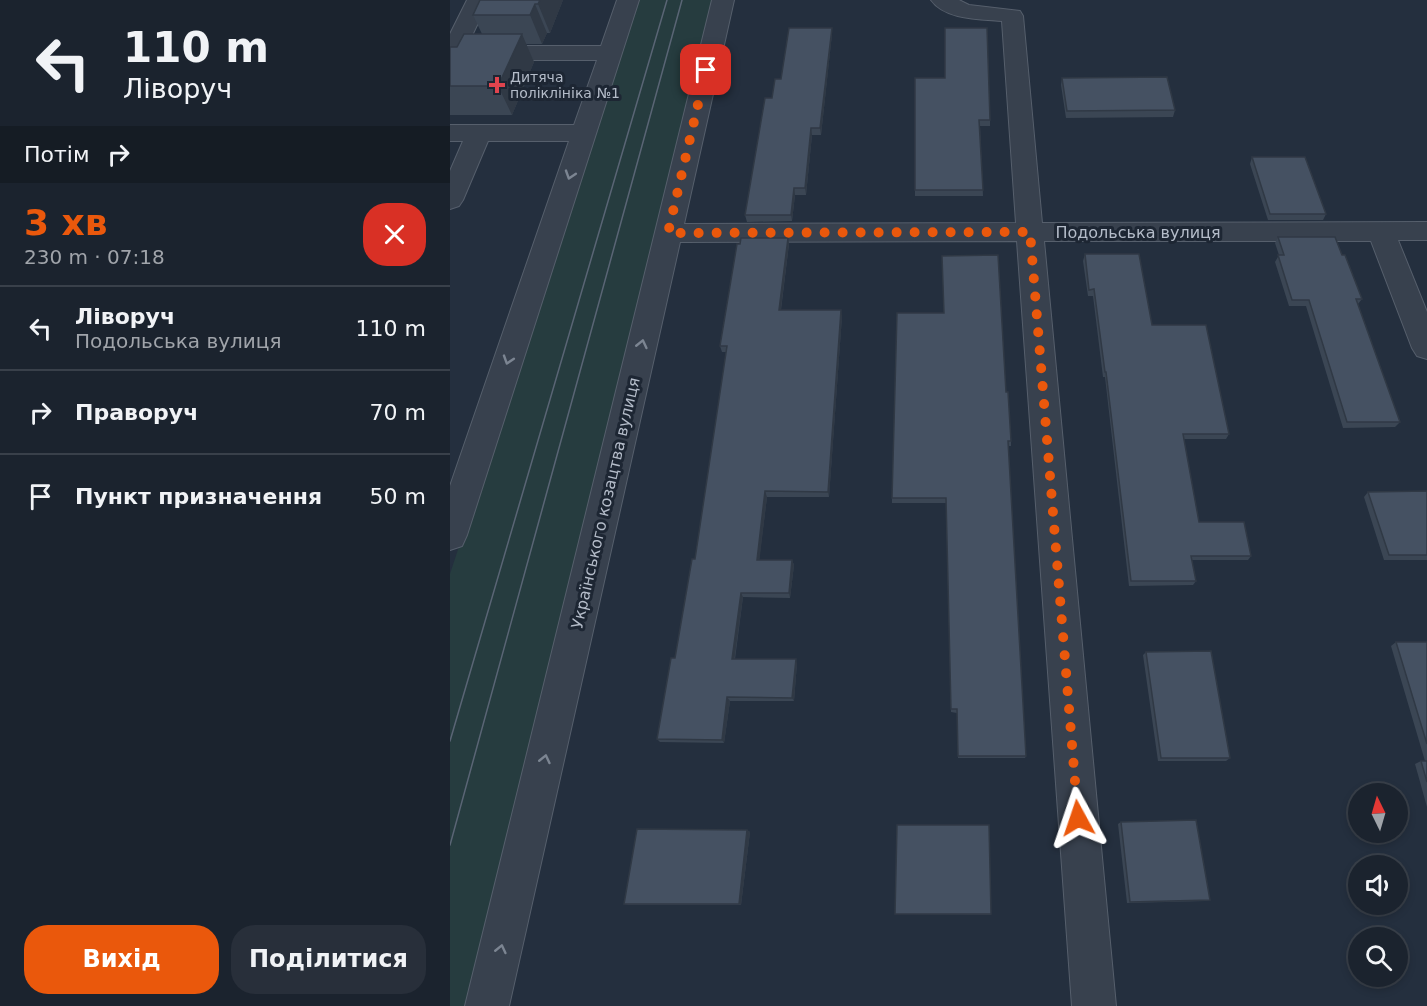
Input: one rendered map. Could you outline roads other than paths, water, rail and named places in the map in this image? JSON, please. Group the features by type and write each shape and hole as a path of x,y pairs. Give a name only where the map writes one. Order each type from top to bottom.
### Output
{"street":[{"path":"478,0 451,53 611,53"},
{"path":"450,534 628,0"},
{"name":"Українського козацтва вулиця","path":"488,1006 723,0"},
{"path":"942,0 964,11 1012,16 1094,1006"},
{"path":"450,133 584,133"},
{"path":"450,200 479,133"},
{"path":"1381,231 1427,348"},
{"name":"Подольська вулиця","path":"668,233 1427,231"}],"tram line":[{"path":"450,741 667,0"},
{"path":"450,845 682,0"}],"place":[{"name":"Дитяча поліклініка №1","path":"497,85"}]}
